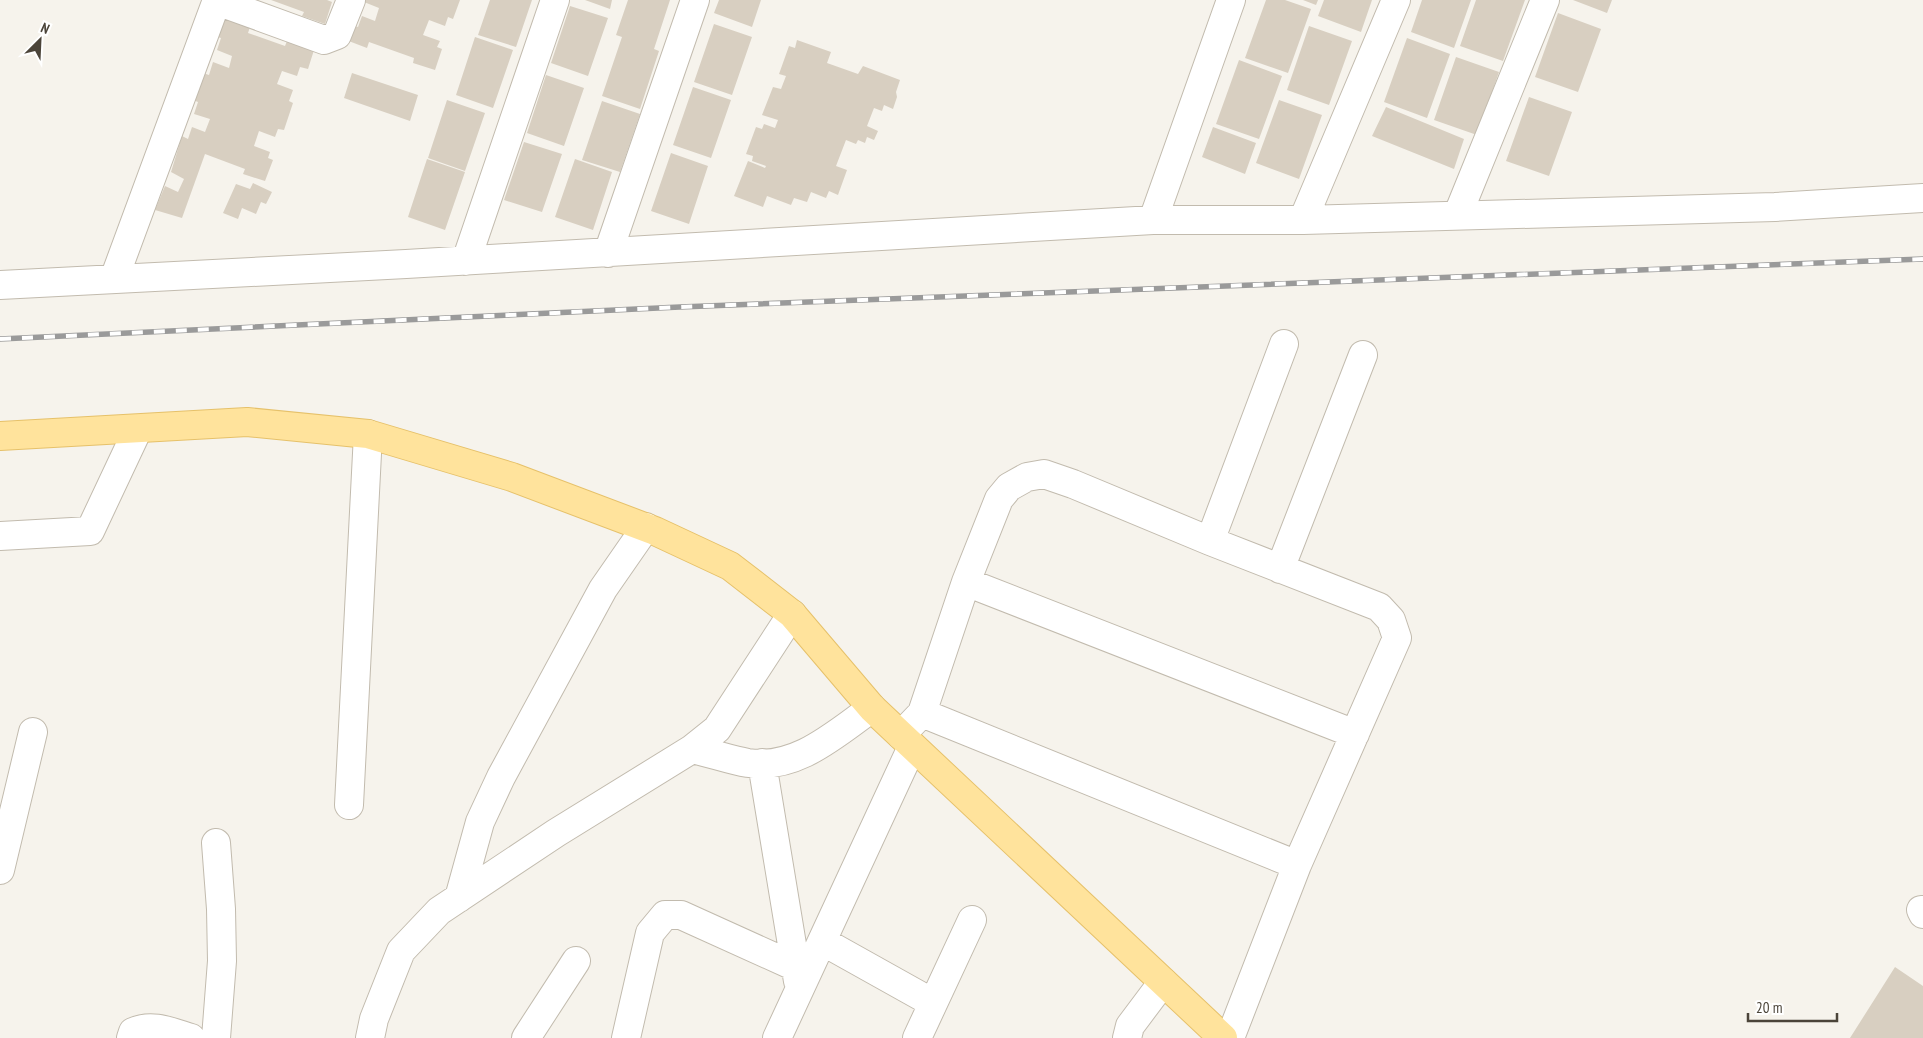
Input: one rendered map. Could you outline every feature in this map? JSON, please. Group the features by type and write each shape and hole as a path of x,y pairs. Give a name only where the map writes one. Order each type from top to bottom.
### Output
{"main road":[{"path":"0,436 247,422 368,434 512,476 646,528 730,566 792,614 872,708 1223,1038"}],"street":[{"path":"114,279 217,1 324,40 337,35 351,0"},
{"path":"466,261 555,0"},
{"path":"608,253 695,0"},
{"path":"1153,220 1231,0"},
{"path":"1304,220 1396,0"},
{"path":"1458,214 1545,0"},
{"path":"0,285 608,253 1153,220 1304,220 1458,214 1775,207 1923,198"},
{"path":"1210,541 1284,344"},
{"path":"1280,569 1363,355"},
{"path":"0,536 90,531 138,429"},
{"path":"349,805 368,434"},
{"path":"777,1038 798,978 822,941 907,741 922,713 966,582 999,499 1009,486 1027,477 1044,474 1379,607 1391,620 1396,638 1297,865 1230,1038"},
{"path":"458,898 480,822 501,777 603,589 646,528"},
{"path":"966,582 1355,734"},
{"path":"370,1038 374,1019 401,951 439,911 556,833 692,749 717,729 792,614"},
{"path":"692,749 749,763 781,763 815,748 872,708"},
{"path":"922,713 1297,865"},
{"path":"0,870 33,732"},
{"path":"762,763 798,978"},
{"path":"216,843 221,909 222,961 216,1038"},
{"path":"626,1038 650,933 665,915 681,915 798,978"},
{"path":"917,1038 972,920"},
{"path":"822,941 933,1003"},
{"path":"526,1038 576,961"},
{"path":"1127,1038 1130,1026 1163,982"},
{"path":"131,1038 133,1032 144,1027 155,1028 190,1038"}],"building":[{"path":"271,0 327,0 332,2 325,24 302,16 304,12"},
{"path":"365,0 460,0 453,19 448,17 445,26 429,20 423,35 440,41 437,47 442,49 435,70 413,63 414,58 369,42 367,48 346,40 352,25 358,27 362,16 375,21 379,8 364,2"},
{"path":"490,0 532,0 516,47 478,35"},
{"path":"585,0 612,0 610,9"},
{"path":"628,0 670,0 654,49 659,51 640,109 602,96 622,37 616,35"},
{"path":"719,0 761,0 752,27 714,13"},
{"path":"1266,0 1285,0 1311,9 1288,73 1245,58"},
{"path":"1303,0 1318,0 1316,5"},
{"path":"1324,0 1372,0 1361,32 1318,16"},
{"path":"1422,0 1471,0 1454,48 1411,32"},
{"path":"1476,0 1525,0 1503,61 1460,46"},
{"path":"1573,0 1612,0 1607,13"},
{"path":"570,6 608,18 588,76 551,63"},
{"path":"1558,13 1601,29 1578,92 1535,77"},
{"path":"221,17 250,27 248,33 285,46 287,41 314,50 308,69 300,67 297,76 282,71 277,84 293,90 289,101 293,103 284,130 278,129 275,137 259,131 254,146 270,152 268,158 273,160 265,181 243,174 245,169 205,154 182,218 155,210 165,186 178,192 184,179 171,172 182,136 188,139 192,127 205,132 210,119 194,114 198,102 193,100 203,73 209,75 213,62 229,68 232,56 217,50 221,38 214,36"},
{"path":"714,24 752,37 732,95 694,82"},
{"path":"1309,26 1352,41 1329,105 1287,90"},
{"path":"475,37 513,50 493,108 456,95"},
{"path":"1407,38 1450,54 1427,118 1384,102"},
{"path":"797,40 831,52 827,63 858,74 863,66 900,80 896,92 897,97 893,109 884,105 882,111 874,108 867,126 878,131 874,140 867,137 865,143 858,140 856,144 846,140 836,166 847,170 838,195 829,191 826,198 811,192 807,202 794,198 791,205 767,196 763,207 734,196 748,161 765,168 766,166 752,161 753,156 746,154 756,127 762,129 764,124 775,128 778,120 762,115 773,87 781,89 786,76 779,74 789,46 795,48"},
{"path":"1456,57 1499,72 1477,135 1434,120"},
{"path":"1239,60 1282,76 1259,139 1216,124"},
{"path":"352,73 418,95 410,121 344,98"},
{"path":"546,75 584,88 564,146 527,133"},
{"path":"693,87 731,100 711,158 673,145"},
{"path":"1529,97 1572,112 1549,176 1506,161"},
{"path":"447,100 485,113 465,171 428,158"},
{"path":"1279,100 1322,115 1299,179 1256,163"},
{"path":"602,101 640,114 620,172 582,160"},
{"path":"1386,107 1464,139 1454,169 1372,136"},
{"path":"1213,127 1256,143 1245,174 1202,157"},
{"path":"524,142 562,154 542,212 504,200"},
{"path":"671,153 708,166 689,224 651,211"},
{"path":"427,159 465,172 445,230 408,217"},
{"path":"575,159 612,172 593,230 555,217"},
{"path":"253,183 272,192 266,204 261,202 256,214 242,208 238,219 223,213 236,184 250,189"},
{"path":"1895,967 1923,986 1923,1038 1850,1038"}],"railway":[{"path":"0,339 680,307 1923,259"}]}
